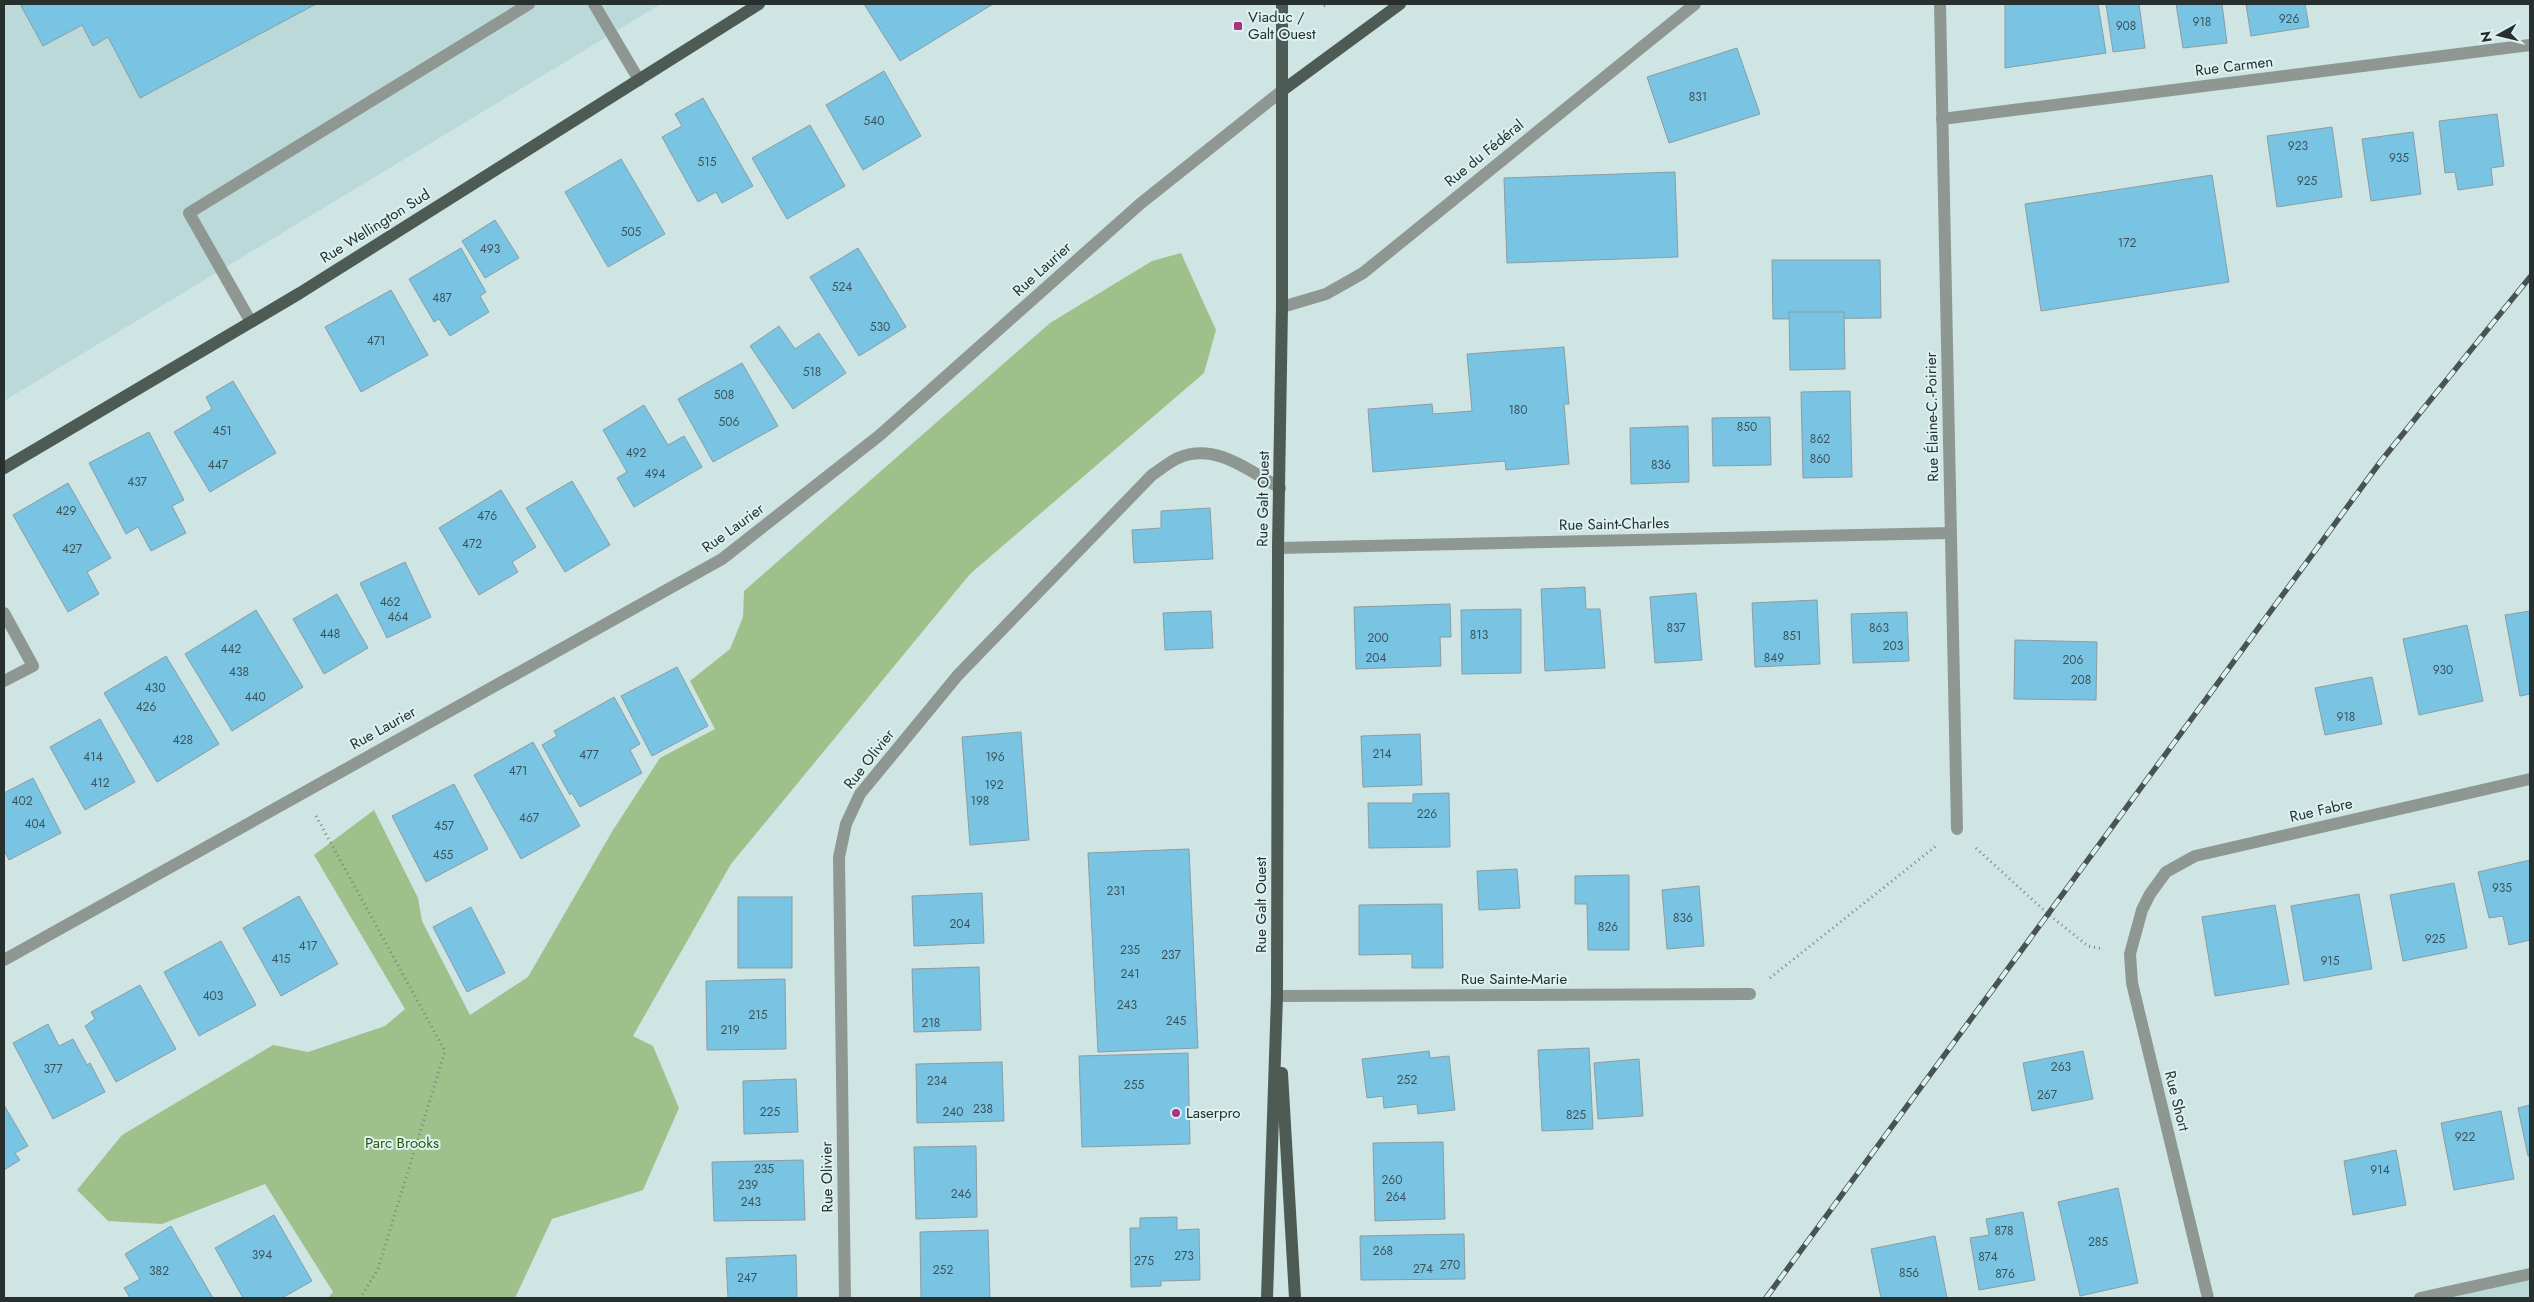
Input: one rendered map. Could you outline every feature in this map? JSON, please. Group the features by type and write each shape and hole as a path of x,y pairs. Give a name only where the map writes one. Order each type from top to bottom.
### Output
{"main road":[{"name":"Rue Wellington Sud","path":"4,468 251,322 759,4"},
{"name":"Rue Galt Ouest","path":"1267,1298 1277,996 1278,548 1282,307 1282,4"},
{"name":"Rue Laurier","path":"1283,90 1400,4"},
{"name":"Rue Galt Ouest","path":"1277,996 1295,1298"}],"street":[{"path":"251,322 189,213 529,4"},
{"path":"594,4 639,80"},
{"name":"Rue du Fédéral","path":"1282,307 1326,294 1363,272 1695,4"},
{"name":"Rue Élaine-C.-Poirier","path":"1940,4 1957,829"},
{"name":"Rue Carmen","path":"1942,119 2530,45"},
{"name":"Rue Laurier","path":"4,960 303,791 722,559 880,435 1140,204 1283,90"},
{"name":"Rue Olivier","path":"845,1298 839,857 846,824 860,794 958,675 1152,476 1177,458 1202,451 1227,458 1280,488"},
{"name":"Rue Saint-Charles","path":"1278,548 1950,533"},
{"path":"4,613 33,666 4,681"},
{"name":"Rue Fabre","path":"2142,910 2150,894 2166,872 2194,856 2530,779"},
{"name":"Rue Short","path":"2142,910 2130,954 2132,983 2208,1298"},
{"name":"Rue Sainte-Marie","path":"1277,996 1750,994"},
{"path":"2420,1298 2530,1274"}],"path":[{"path":"303,791 445,1051 378,1269 360,1298"},
{"path":"1750,994 1957,829 2048,914 2088,946 2130,954"}],"shaded area":[{"path":"4,4 661,4 4,401"},
{"path":"2530,1274 2530,1298 2420,1298"}],"green space":[{"name":"Parc Brooks","path":"1181,253 1216,330 1204,373 970,574 731,864 633,1036 653,1046 679,1108 643,1190 552,1219 515,1298 328,1298 333,1292 265,1184 162,1224 108,1221 77,1190 122,1135 273,1045 308,1052 385,1026 405,1009 314,855 374,810 418,898 422,921 470,1015 528,977 613,830 660,758 715,729 690,681 730,649 743,617 744,591 1050,323 1152,261"}],"building":[{"path":"20,4 316,4 140,98 108,37 93,46 82,25 43,46"},
{"path":"864,4 993,4 900,61"},
{"path":"2005,4 2098,4 2106,53 2005,68"},
{"path":"2106,4 2139,4 2145,48 2113,52"},
{"path":"2176,4 2222,4 2227,43 2183,48"},
{"path":"2246,4 2305,4 2309,27 2251,36"},
{"path":"1737,48 1760,114 1669,143 1647,77"},
{"path":"884,71 921,136 863,170 826,105"},
{"path":"703,98 753,186 722,203 716,192 698,202 662,137 682,126 675,114"},
{"path":"2497,114 2504,166 2491,168 2493,185 2458,190 2455,172 2445,173 2439,121"},
{"path":"810,125 845,186 787,219 752,158"},
{"path":"2332,127 2342,197 2277,207 2267,136"},
{"path":"2413,132 2421,194 2371,201 2362,139"},
{"path":"621,159 665,234 608,267 565,192"},
{"path":"1675,172 1678,257 1507,263 1504,178"},
{"path":"2212,175 2229,282 2041,311 2025,204"},
{"path":"495,220 519,258 485,278 462,241"},
{"path":"461,248 486,292 480,296 489,312 450,336 439,319 434,322 409,279"},
{"path":"858,248 906,327 859,356 810,277"},
{"path":"1772,260 1880,260 1881,318 1773,319"},
{"path":"391,290 428,355 361,392 325,327"},
{"path":"1789,312 1844,312 1845,369 1790,370"},
{"path":"779,326 795,349 819,333 846,373 793,409 750,346"},
{"path":"1564,347 1569,404 1564,404 1569,464 1506,470 1505,461 1373,472 1368,409 1432,404 1433,414 1472,411 1467,354"},
{"path":"742,363 778,426 713,462 678,399"},
{"path":"233,381 276,453 210,492 174,432 212,409 206,397"},
{"path":"1850,391 1852,477 1803,478 1801,392"},
{"path":"644,405 668,445 684,436 702,467 634,507 617,478 627,472 603,430"},
{"path":"1770,417 1771,465 1713,466 1712,418"},
{"path":"1688,426 1689,482 1631,484 1630,428"},
{"path":"149,432 184,500 172,506 186,533 151,551 138,527 126,534 89,463"},
{"path":"572,481 610,545 565,572 526,508"},
{"path":"68,483 111,558 87,572 99,594 68,612 13,515"},
{"path":"501,490 536,547 512,562 518,572 479,595 439,528"},
{"path":"1210,508 1213,559 1134,563 1132,530 1161,528 1161,511"},
{"path":"405,562 431,617 387,638 360,583"},
{"path":"1585,587 1586,609 1600,609 1605,668 1545,671 1541,589"},
{"path":"1696,593 1702,660 1655,663 1650,597"},
{"path":"337,594 368,648 324,674 293,619"},
{"path":"1817,600 1820,664 1755,667 1752,603"},
{"path":"1450,604 1451,637 1440,637 1441,666 1356,669 1354,607"},
{"path":"1521,609 1521,673 1462,674 1461,610"},
{"path":"256,610 303,687 232,731 185,654"},
{"path":"1211,611 1213,648 1165,650 1163,613"},
{"path":"2530,611 2530,694 2520,696 2505,615"},
{"path":"1907,612 1909,661 1853,663 1851,614"},
{"path":"2467,625 2483,701 2419,715 2403,639"},
{"path":"2015,640 2097,642 2096,700 2014,699"},
{"path":"166,656 219,744 157,782 104,693"},
{"path":"677,667 708,726 652,756 621,696"},
{"path":"2372,677 2382,724 2325,735 2315,688"},
{"path":"614,697 640,744 630,750 642,773 580,807 572,793 570,795 542,745 557,736 554,731"},
{"path":"100,719 135,782 85,810 50,747"},
{"path":"1021,732 1029,840 970,845 962,737"},
{"path":"1420,734 1422,785 1363,787 1361,736"},
{"path":"533,742 580,826 521,859 474,775"},
{"path":"33,778 61,833 9,860 4,850 4,793"},
{"path":"454,784 488,849 426,882 392,816"},
{"path":"1449,793 1450,847 1369,848 1368,803 1413,803 1413,794"},
{"path":"1189,849 1198,1048 1098,1052 1088,853"},
{"path":"2530,860 2530,940 2509,945 2503,916 2489,918 2478,872"},
{"path":"1517,869 1520,908 1479,910 1477,871"},
{"path":"1629,875 1629,950 1588,950 1587,904 1575,904 1575,876"},
{"path":"2454,883 2467,948 2403,961 2390,895"},
{"path":"1699,886 1704,946 1667,949 1662,890"},
{"path":"982,893 984,943 914,946 912,896"},
{"path":"2359,894 2372,969 2304,981 2291,906"},
{"path":"299,896 338,964 281,996 243,928"},
{"path":"738,897 792,897 792,968 738,968"},
{"path":"1442,904 1443,968 1412,968 1412,954 1359,955 1359,905"},
{"path":"2275,905 2289,984 2215,996 2202,917"},
{"path":"471,907 505,973 467,992 433,927"},
{"path":"221,941 256,1005 199,1036 164,972"},
{"path":"979,967 981,1030 914,1032 912,969"},
{"path":"785,979 786,1049 707,1050 706,981"},
{"path":"140,985 176,1049 116,1082 85,1026 95,1019 91,1012"},
{"path":"48,1024 59,1046 73,1039 87,1065 90,1063 105,1092 53,1119 13,1043"},
{"path":"1589,1048 1593,1129 1542,1131 1538,1050"},
{"path":"1429,1051 1430,1058 1449,1056 1455,1110 1418,1114 1417,1104 1384,1108 1383,1096 1367,1098 1362,1059"},
{"path":"2083,1051 2093,1099 2032,1111 2023,1063"},
{"path":"1188,1053 1190,1144 1082,1147 1079,1056"},
{"path":"1639,1059 1643,1116 1598,1119 1594,1063"},
{"path":"1002,1062 1004,1121 917,1123 916,1064"},
{"path":"796,1079 798,1132 744,1134 743,1081"},
{"path":"4,1105 28,1146 15,1153 20,1160 4,1170"},
{"path":"2530,1105 2530,1156 2528,1156 2518,1108"},
{"path":"2501,1111 2514,1179 2454,1190 2441,1123"},
{"path":"1443,1142 1445,1219 1375,1221 1373,1143"},
{"path":"976,1146 977,1217 916,1219 914,1147"},
{"path":"2396,1150 2406,1205 2353,1215 2344,1161"},
{"path":"803,1160 805,1220 714,1221 712,1162"},
{"path":"2118,1188 2138,1283 2080,1296 2058,1202"},
{"path":"2023,1212 2035,1280 1979,1290 1970,1238 1989,1235 1986,1219"},
{"path":"274,1215 312,1281 282,1298 243,1298 215,1248"},
{"path":"1177,1217 1177,1230 1199,1229 1200,1280 1161,1281 1161,1286 1131,1287 1130,1228 1140,1228 1140,1218"},
{"path":"171,1226 213,1298 130,1298 124,1288 140,1279 125,1254"},
{"path":"988,1230 990,1298 921,1298 920,1232"},
{"path":"1464,1234 1465,1279 1361,1280 1360,1236"},
{"path":"1935,1236 1947,1298 1881,1298 1871,1249"},
{"path":"796,1255 797,1298 728,1298 726,1258"}],"railway":[{"path":"1766,1298 2381,461 2530,277"}],"place":[{"name":"Viaduc / Galt Ouest","path":"1238,26"},
{"name":"Laserpro","path":"1176,1113"}]}
